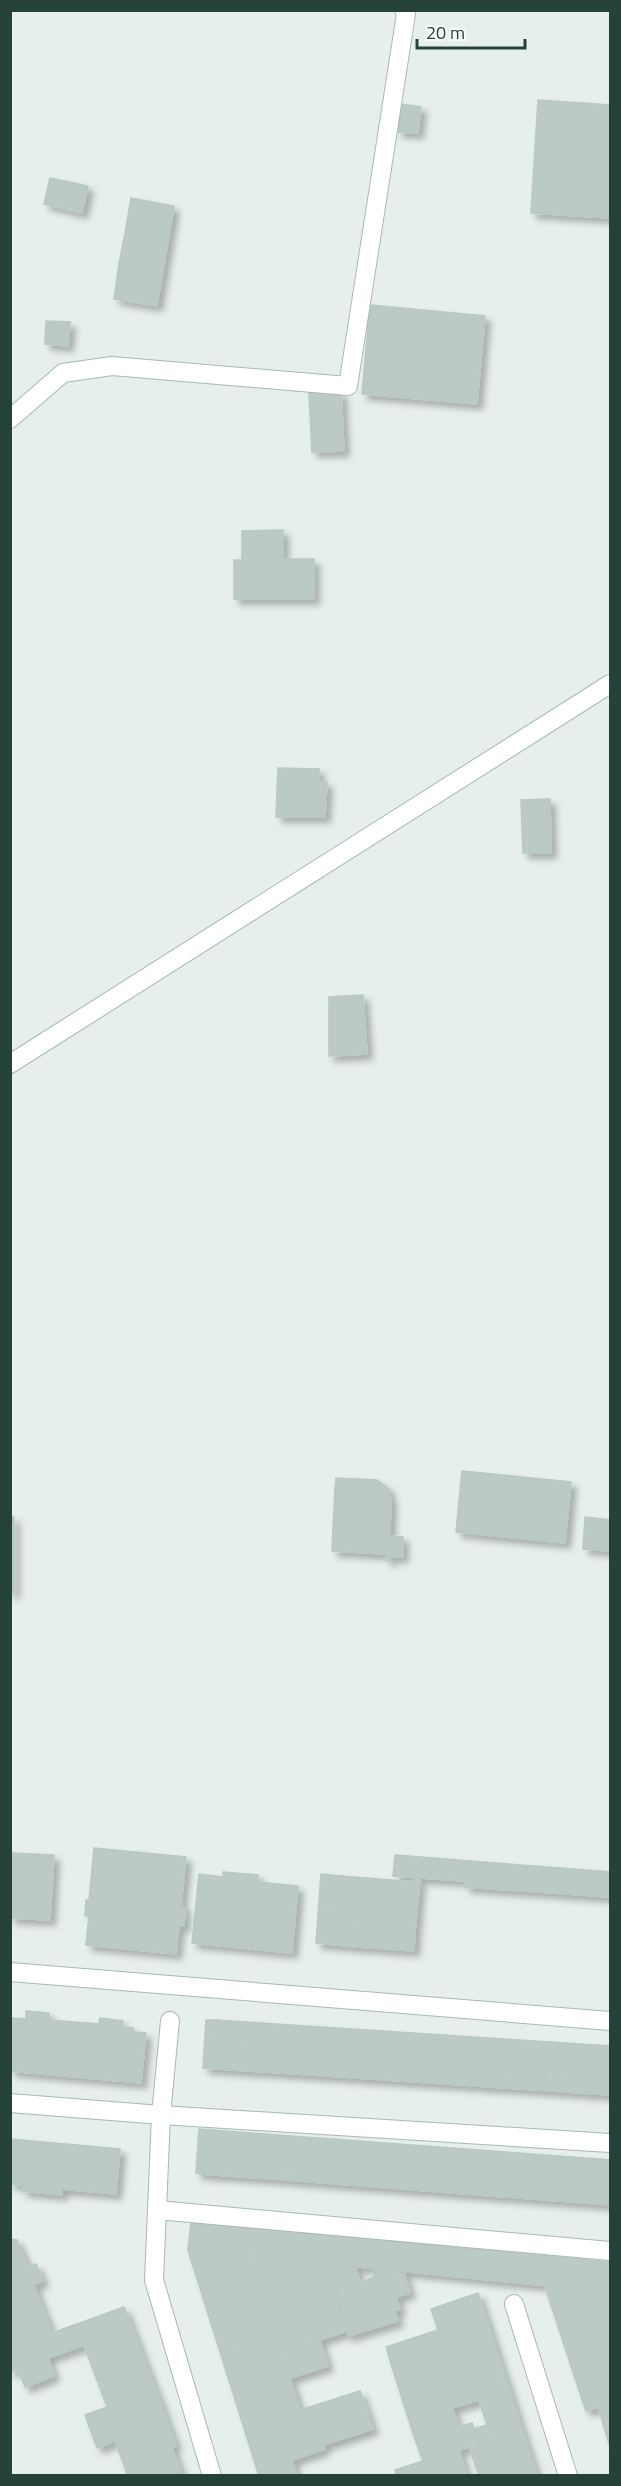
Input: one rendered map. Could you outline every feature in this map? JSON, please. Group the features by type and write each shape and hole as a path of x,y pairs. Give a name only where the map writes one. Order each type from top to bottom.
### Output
{"street":[{"path":"10,419 63,373 112,366 348,386 406,14 404,10"},
{"path":"10,1064 610,684"},
{"path":"10,1972 610,2021"},
{"path":"170,2021 161,2115 154,2280 212,2475"},
{"path":"10,2103 161,2115 610,2143"},
{"path":"157,2210 610,2251"},
{"path":"514,2304 568,2475"}],"building":[{"path":"538,100 610,105 610,218 531,213"},
{"path":"401,104 421,107 418,133 397,132"},
{"path":"50,178 88,186 82,213 44,204"},
{"path":"131,198 174,206 157,306 114,299 119,264 135,267 141,231 126,228"},
{"path":"126,228 141,231 135,267 119,264"},
{"path":"370,305 485,316 477,404 362,394"},
{"path":"46,321 70,322 68,346 45,344"},
{"path":"341,392 344,451 312,452 309,393"},
{"path":"283,530 283,559 314,559 314,599 234,599 234,560 242,560 242,531"},
{"path":"278,768 319,769 319,782 327,782 325,817 276,817"},
{"path":"550,799 551,853 523,853 521,800"},
{"path":"363,995 367,1054 329,1056 329,997"},
{"path":"462,1471 571,1482 565,1543 456,1532"},
{"path":"336,1478 377,1480 389,1489 389,1494 335,1489"},
{"path":"335,1489 389,1494 391,1498 390,1531 333,1529"},
{"path":"10,1517 14,1517 14,1593 10,1593"},
{"path":"585,1517 610,1520 610,1551 583,1549"},
{"path":"333,1529 390,1531 390,1536 403,1537 403,1557 390,1557 390,1561 386,1561 387,1554 332,1551"},
{"path":"94,1848 186,1857 181,1906 185,1907 184,1926 179,1926 176,1954 86,1945 89,1916 85,1916 86,1900 89,1900"},
{"path":"10,1853 54,1855 50,1920 10,1918"},
{"path":"395,1855 610,1872 610,1897 465,1887 465,1881 393,1876"},
{"path":"223,1872 258,1875 252,1949 192,1943 199,1874 223,1877"},
{"path":"321,1874 330,1875 327,1926 359,1928 358,1947 316,1943"},
{"path":"330,1875 415,1882 415,1878 420,1878 415,1932 376,1929 375,1948 358,1947 359,1928 327,1926"},
{"path":"257,1882 298,1886 292,1953 252,1949"},
{"path":"376,1929 415,1932 414,1951 375,1948"},
{"path":"26,2011 49,2013 49,2020 99,2024 100,2018 123,2021 122,2027 146,2033 141,2083 10,2071 10,2022 13,2018 26,2019"},
{"path":"206,2020 217,2020 216,2046 275,2050 275,2058 284,2059 283,2073 203,2068"},
{"path":"217,2020 610,2046 610,2095 567,2092 568,2071 545,2069 545,2075 492,2071 491,2087 283,2073 284,2059 275,2058 275,2050 216,2046"},
{"path":"545,2069 568,2071 567,2092 491,2087 492,2071 545,2075"},
{"path":"199,2129 610,2160 610,2205 287,2180 290,2143 255,2141 255,2138 243,2137 242,2151 203,2148 202,2174 196,2173"},
{"path":"243,2137 255,2138 255,2141 290,2143 287,2180 202,2174 203,2148 242,2151"},
{"path":"10,2139 120,2149 116,2194 62,2189 62,2195 22,2191 23,2185 10,2184"},
{"path":"191,2222 610,2262 610,2292 188,2250"},
{"path":"10,2239 17,2240 28,2267 36,2264 43,2281 34,2285 52,2333 124,2307 158,2396 134,2405 120,2371 97,2380 84,2345 48,2358 54,2376 25,2387 18,2369 10,2372"},
{"path":"188,2250 260,2257 281,2326 267,2330 262,2313 232,2323 245,2364 320,2341 328,2366 290,2378 300,2410 360,2391 373,2429 323,2445 325,2449 292,2460 297,2476 259,2476"},
{"path":"260,2257 329,2265 337,2291 289,2306 294,2321 281,2326"},
{"path":"329,2265 356,2268 360,2282 375,2277 372,2269 404,2273 410,2293 396,2297 400,2309 395,2311 398,2321 348,2336"},
{"path":"545,2287 610,2292 610,2447 598,2407 586,2411"},
{"path":"334,2292 347,2331 302,2346 289,2306"},
{"path":"478,2293 537,2476 508,2476 496,2439 479,2444 474,2429 487,2425 479,2400 452,2408 457,2421 414,2436 397,2383 424,2375 434,2399 497,2379 483,2339 470,2343 466,2331 441,2339 431,2309"},
{"path":"262,2313 267,2330 294,2321 302,2346 245,2364 232,2323"},
{"path":"438,2330 441,2339 466,2331 470,2343 483,2339 497,2379 434,2399 424,2375 397,2383 386,2347"},
{"path":"449,2349 454,2364 429,2373 424,2357"},
{"path":"120,2371 134,2405 158,2396 164,2412 139,2421 160,2476 128,2476 115,2441 97,2448 85,2415 107,2407 97,2380"},
{"path":"164,2412 176,2446 172,2448 180,2469 160,2476 139,2421"},
{"path":"457,2421 459,2427 472,2423 479,2444 496,2439 508,2476 479,2476 469,2447 459,2450 467,2476 396,2476 395,2470 423,2461 414,2436"},
{"path":"180,2469 182,2476 163,2476"}]}
